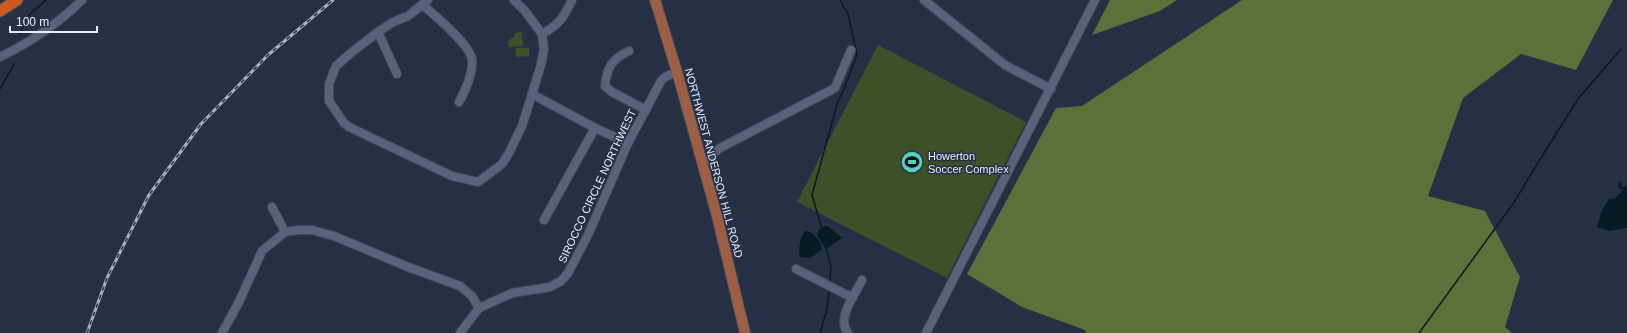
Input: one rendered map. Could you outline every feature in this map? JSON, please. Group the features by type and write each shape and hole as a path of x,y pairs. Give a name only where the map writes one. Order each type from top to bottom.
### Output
{"highway":[{"path":"0,10 17,0"}],"main road":[{"name":"NORTHWEST ANDERSON HILL ROAD","path":"656,0 717,216 746,333"}],"street":[{"path":"0,57 24,45 52,27 82,0"},
{"path":"459,102 471,72 472,62 470,53 464,44 425,2 408,16 393,22 378,32 336,66 329,84 328,93 329,101 333,108 344,123 349,127 452,176 478,182 502,164 522,126 541,64 544,49 542,34 525,11 514,0"},
{"path":"542,34 555,27 564,16 572,0"},
{"path":"924,0 1005,65 1051,90"},
{"path":"926,333 1051,90 1095,0"},
{"path":"378,32 397,74"},
{"path":"702,163 720,148 835,88 851,50"},
{"path":"629,51 616,58 606,77 605,86 612,92 646,110"},
{"name":"SIROCCO CIRCLE NORTHWEST","path":"460,333 479,308 512,293 550,288 561,282 568,274 588,235 628,142 661,81 669,75 677,72"},
{"path":"532,94 596,128 628,142"},
{"path":"544,220 596,128"},
{"path":"272,207 285,232"},
{"path":"222,333 239,302 262,251 285,232 312,230 353,244 408,267 460,286 472,296 479,308"},
{"path":"796,268 853,298"},
{"path":"848,333 845,328 844,315 862,280"}],"green space":[{"path":"1110,0 1177,0 1160,11 1092,35"},
{"path":"1242,0 1613,0 1576,70 1521,54 1463,98 1428,196 1485,211 1520,277 1505,327 1512,333 1086,333 1085,330 1022,307 967,274 1056,108 1082,106"},
{"path":"522,32 523,46 509,47 508,41 515,36 515,33"},
{"name":"Howerton Soccer Complex","path":"878,45 1026,122 947,278 797,202"},
{"path":"515,48 529,48 529,56 516,57"}],"water":[{"path":"1621,181 1622,187 1627,186 1627,228 1609,231 1597,227 1602,210 1609,199 1614,199 1623,190 1619,188 1618,184"},
{"path":"825,226 828,226 842,238 826,249 817,235 819,230"},
{"path":"805,231 808,231 814,235 819,240 822,247 822,250 810,258 800,257 800,244"}],"waterway":[{"path":"20,34 28,16 46,0"},
{"path":"822,229 812,195 838,101 857,55 848,14 840,0"},
{"path":"1419,333 1513,204 1578,99 1621,49"},
{"path":"0,89 14,64"},
{"path":"826,247 831,267 830,282"},
{"path":"820,333 827,309 829,290"}],"railway":[{"path":"87,333 107,278 149,195 201,124 268,55 333,0"}],"place":[{"name":"Howerton Soccer Complex","path":"912,162"}]}
